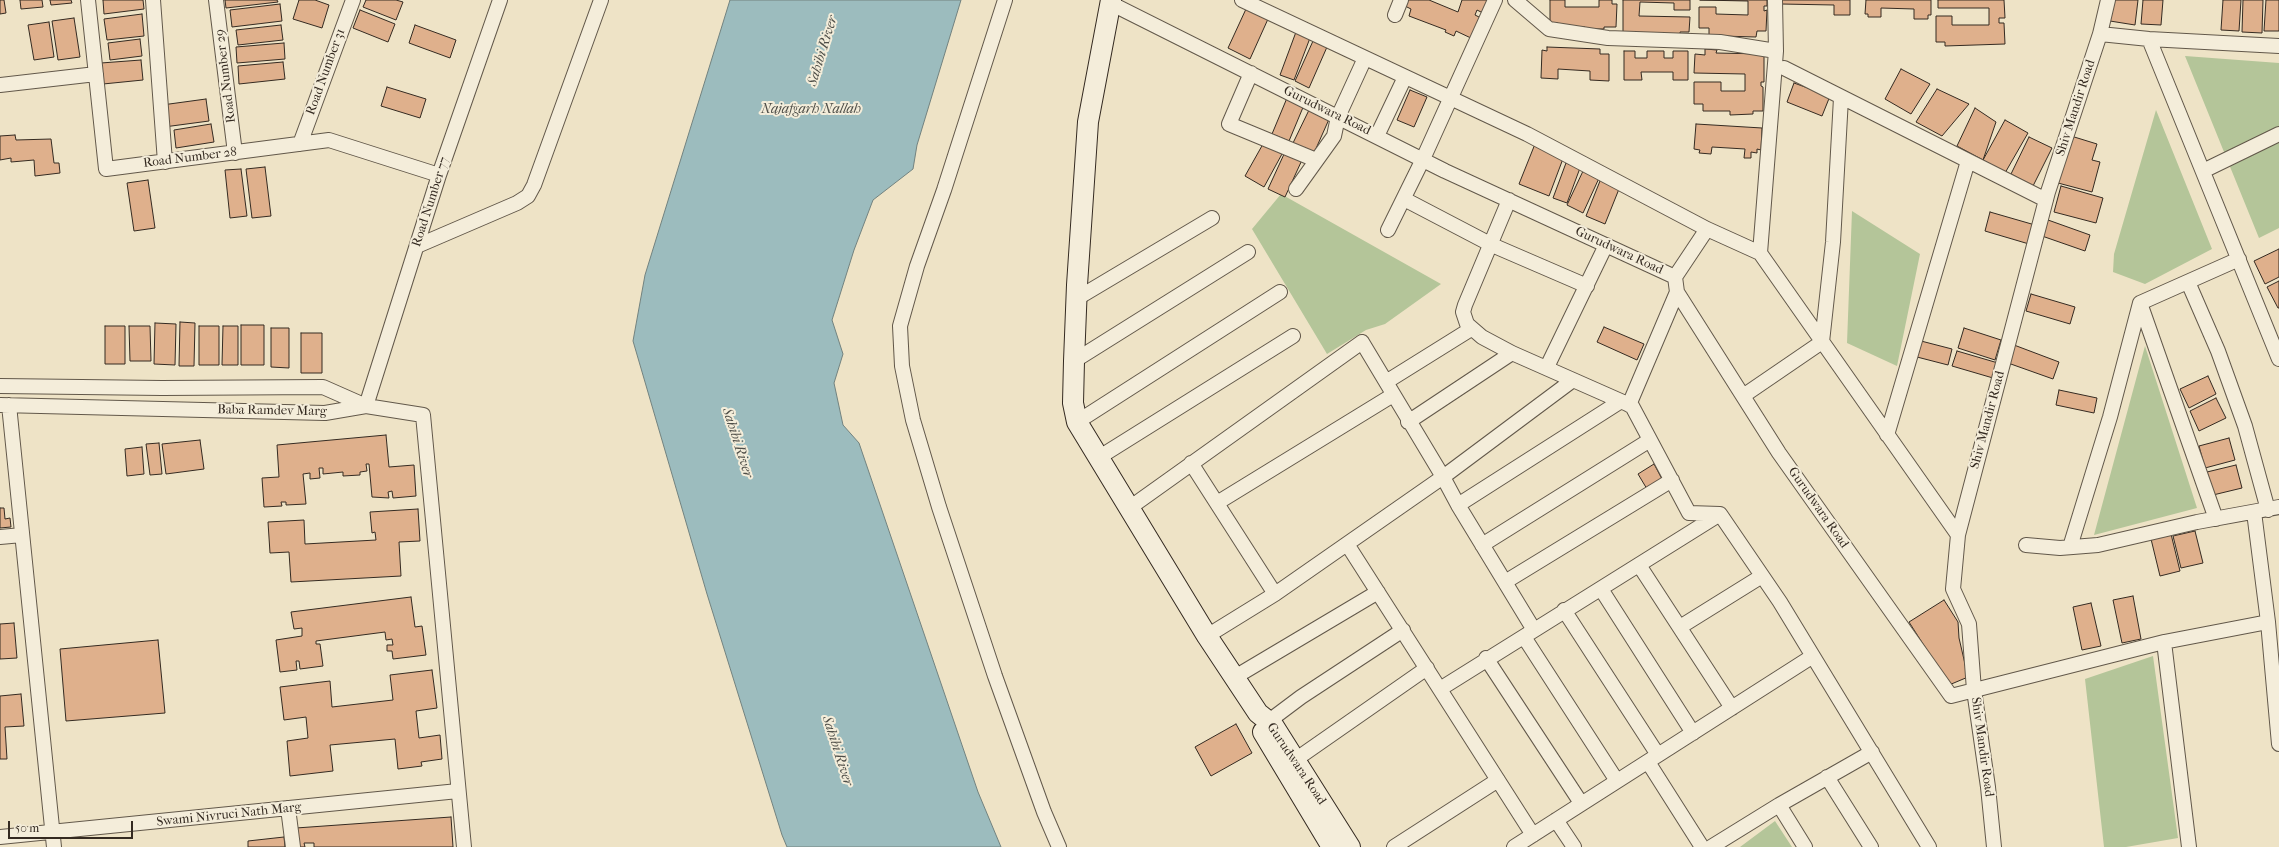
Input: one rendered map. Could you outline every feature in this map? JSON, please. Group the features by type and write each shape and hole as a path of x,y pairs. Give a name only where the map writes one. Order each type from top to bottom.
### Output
{"street":[{"name":"Road Number 28","path":"88,0 106,169 329,140 439,175"},
{"path":"152,0 165,162"},
{"name":"Road Number 29","path":"216,0 235,153"},
{"name":"Road Number 31","path":"300,144 353,0"},
{"name":"Road Number 77","path":"366,406 439,175 500,0"},
{"path":"417,246 517,203 528,196 534,185 601,0"},
{"path":"1005,0 944,190 917,266 902,318 900,326 902,366 913,420 939,508 995,676 1044,812 1059,847"},
{"path":"1242,0 1527,134 1707,229 1760,253 1958,535"},
{"path":"1394,15 1401,0"},
{"path":"1388,230 1424,159 1494,0"},
{"path":"1515,0 1549,29 1608,38 1720,42 1776,52"},
{"path":"1760,253 1776,52 1775,0"},
{"name":"Shiv Mandir Road","path":"1994,847 1988,787 1974,690 1969,624 1953,589 1958,535 2046,200 2100,34 2108,0"},
{"path":"1110,2 1088,122 1076,299 1073,403 1077,422 1128,509 1207,636 1264,717 1301,697 1403,630"},
{"name":"Gurudwara Road","path":"1110,2 1424,159 1445,171 1675,276 1676,292 1780,453 1951,696 1974,690"},
{"path":"2100,34 2149,39 2279,46"},
{"path":"2149,39 2279,359"},
{"path":"1296,189 1334,136 1338,117 1365,58"},
{"path":"1784,68 2046,200"},
{"path":"1251,73 1229,124 1316,160"},
{"path":"0,85 96,74"},
{"path":"1376,136 1405,77"},
{"path":"1743,396 1822,342 1833,242 1841,98"},
{"path":"2203,171 2279,134"},
{"path":"1887,435 1968,161"},
{"path":"1404,199 1492,245 1586,286"},
{"path":"1509,200 1492,245 1463,312 1467,324 1482,337 1512,353 1632,406 1689,513 1720,514"},
{"path":"1076,299 1212,218"},
{"path":"1675,276 1707,229"},
{"path":"1546,367 1606,245"},
{"path":"1074,361 1248,252"},
{"path":"2140,303 2239,259"},
{"path":"2026,544 2070,547 2098,546 2216,519 2273,508 2218,351 2188,282"},
{"path":"1077,422 1280,292"},
{"path":"1458,505 1625,403 1676,292"},
{"path":"2140,303 2216,519"},
{"path":"2070,547 2110,417 2140,303"},
{"path":"1386,382 1471,329"},
{"path":"1098,458 1293,336"},
{"path":"1128,509 1362,342 1408,422 1443,477 1458,505 1505,582 1529,633 1617,781"},
{"path":"1408,422 1512,353"},
{"path":"1207,636 1275,594 1443,477 1573,380"},
{"name":"Baba Ramdev Marg","path":"0,386 162,388 323,387 366,406"},
{"path":"1217,503 1393,395"},
{"path":"4,405 22,535 54,840"},
{"name":"Baba Ramdev Marg","path":"4,405 325,413 366,406"},
{"path":"366,406 423,415 464,847"},
{"path":"1482,545 1650,440"},
{"path":"1191,463 1275,594"},
{"path":"1505,582 1672,480"},
{"path":"2254,512 2268,622 2279,744"},
{"path":"1440,689 1486,658 1601,589 1720,514"},
{"path":"1720,514 1813,656 1929,847"},
{"path":"0,537 22,535"},
{"path":"1346,544 1403,630 1533,835"},
{"path":"1639,565 1732,708"},
{"path":"1680,627 1762,576"},
{"path":"1601,589 1693,733"},
{"path":"1235,677 1378,592"},
{"path":"1564,610 1653,759 1702,847"},
{"path":"1974,690 2164,642 2268,622"},
{"path":"2164,642 2189,847"},
{"path":"1514,847 1813,656"},
{"path":"1486,658 1581,803"},
{"path":"1295,760 1427,668"},
{"name":"Gurudwara Road","path":"1264,717 1273,725 1350,847"},
{"name":"Gurudwara Road","path":"1264,717 1263,733 1332,847"},
{"path":"1711,847 1779,805 1872,752"},
{"path":"1827,777 1871,847"},
{"path":"1394,847 1498,780"},
{"name":"Swami Nivruci Nath Marg","path":"0,837 54,840 288,808 458,791"},
{"path":"1779,805 1805,847"},
{"path":"288,808 293,847"},
{"path":"1556,820 1574,847"}],"green space":[{"path":"2185,56 2279,63 2279,228 2259,238"},
{"path":"2156,110 2212,249 2145,284 2113,272 2114,254"},
{"path":"1281,194 1441,284 1385,324 1366,330 1327,354 1252,229"},
{"path":"1852,211 1920,254 1897,366 1847,343"},
{"path":"2145,346 2197,508 2094,535"},
{"path":"2153,656 2178,838 2126,847 2104,847 2085,679"},
{"path":"1775,821 1792,847 1740,847"}],"water":[{"name":"Najafgarh Nallah","path":"730,0 961,0 917,145 913,169 873,200 854,250 832,320 843,354 834,383 843,425 859,443 978,792 1001,847 787,847 782,835 707,594 633,341 645,275"}],"building":[{"path":"0,0 4,0 6,13 0,14"},
{"path":"20,0 42,0 43,7 21,9"},
{"path":"50,0 71,0 72,3 51,5"},
{"path":"103,0 143,0 144,9 104,14"},
{"path":"225,0 277,0 278,2 226,8"},
{"path":"299,0 315,0 329,5 322,28 293,19"},
{"path":"366,0 396,0 403,2 396,20 363,7"},
{"path":"1407,0 1429,0 1458,12 1462,0 1488,0 1483,13 1477,10 1475,15 1483,19 1473,39 1456,31 1454,36 1445,32 1446,30 1409,16 1411,9 1405,6"},
{"path":"1550,0 1565,0 1565,7 1599,7 1599,0 1612,0 1612,4 1617,4 1616,27 1604,27 1604,29 1585,29 1585,27 1558,28 1558,23 1550,23"},
{"path":"1623,0 1690,0 1690,10 1674,10 1674,3 1640,2 1639,16 1690,17 1689,32 1680,32 1680,39 1623,32"},
{"path":"1700,0 1767,0 1767,6 1764,6 1764,11 1767,10 1766,31 1757,31 1756,37 1721,36 1709,38 1709,28 1699,28 1699,7 1716,7 1716,14 1748,15 1748,1"},
{"path":"1781,0 1850,0 1850,15 1834,15 1834,5 1781,4"},
{"path":"1866,0 1931,0 1931,15 1928,15 1928,19 1914,19 1914,9 1881,8 1881,17 1868,17 1868,14 1865,14"},
{"path":"1938,0 2004,0 2005,18 1999,18 1999,23 2004,23 2005,44 1945,46 1945,42 1936,42 1936,16 1952,16 1952,25 1989,25 1989,8 1938,8"},
{"path":"2112,0 2138,0 2135,25 2110,21"},
{"path":"2143,0 2163,0 2161,25 2141,24"},
{"path":"2223,0 2241,0 2239,31 2221,30"},
{"path":"2243,0 2263,0 2262,33 2242,32"},
{"path":"2266,0 2279,0 2279,31 2264,31"},
{"path":"280,4 282,21 232,27 230,10"},
{"path":"1246,9 1268,19 1250,59 1228,48"},
{"path":"360,10 395,24 388,42 353,28"},
{"path":"142,14 144,36 107,40 104,19"},
{"path":"74,18 80,57 58,60 52,21"},
{"path":"49,22 54,57 34,60 28,25"},
{"path":"281,25 283,40 238,45 236,30"},
{"path":"415,25 456,40 450,58 409,43"},
{"path":"1296,32 1310,38 1294,80 1280,75"},
{"path":"140,39 142,56 110,60 108,43"},
{"path":"1313,41 1327,47 1309,88 1295,81"},
{"path":"284,43 285,59 237,63 236,47"},
{"path":"1547,47 1600,49 1600,54 1609,54 1609,81 1590,80 1590,71 1558,69 1558,79 1541,78 1542,50 1547,51"},
{"path":"1705,49 1717,50 1716,53 1764,54 1764,82 1761,82 1761,86 1763,87 1763,111 1753,111 1753,114 1730,115 1730,111 1703,111 1703,104 1694,104 1694,82 1721,82 1721,91 1745,91 1745,74 1694,73 1695,54 1705,55"},
{"path":"1624,51 1635,51 1635,58 1647,58 1647,51 1664,51 1664,58 1673,58 1673,51 1688,51 1688,80 1673,80 1673,72 1641,72 1642,80 1624,80"},
{"path":"141,60 143,80 103,84 101,63"},
{"path":"283,62 285,79 239,84 238,66"},
{"path":"1901,69 1930,84 1911,114 1885,99"},
{"path":"1794,83 1830,96 1822,116 1787,102"},
{"path":"387,87 426,99 420,118 381,106"},
{"path":"1937,89 1969,104 1942,136 1916,122"},
{"path":"1410,90 1427,97 1414,127 1397,120"},
{"path":"1287,98 1304,105 1289,141 1272,134"},
{"path":"206,99 209,121 164,127 162,105"},
{"path":"1310,108 1330,117 1314,153 1293,143"},
{"path":"1975,108 1996,122 1983,160 1957,146"},
{"path":"2005,120 2028,133 2005,173 1983,160"},
{"path":"211,124 214,142 176,148 174,130"},
{"path":"1696,124 1762,128 1761,150 1757,149 1757,153 1751,152 1751,158 1744,158 1745,149 1712,147 1711,154 1699,153 1700,150 1694,149"},
{"path":"15,135 16,140 51,139 54,163 59,163 60,173 35,176 34,160 11,162 11,158 0,160 0,136"},
{"path":"2071,136 2097,144 2092,160 2100,162 2092,192 2058,183"},
{"path":"2029,137 2052,148 2033,186 2011,174"},
{"path":"1263,144 1282,154 1264,187 1245,176"},
{"path":"1535,144 1564,156 1549,196 1519,184"},
{"path":"1285,152 1302,160 1285,197 1268,189"},
{"path":"1566,163 1580,168 1567,203 1553,198"},
{"path":"265,167 271,216 252,218 246,169"},
{"path":"241,169 247,216 230,218 225,170"},
{"path":"1584,169 1600,176 1583,213 1567,205"},
{"path":"1602,176 1621,184 1605,224 1586,216"},
{"path":"148,180 155,228 134,231 127,183"},
{"path":"2061,186 2103,198 2096,223 2054,212"},
{"path":"1990,212 2035,225 2029,244 1985,231"},
{"path":"2048,220 2090,235 2085,251 2042,236"},
{"path":"2279,249 2279,277 2265,284 2254,261"},
{"path":"2279,281 2279,308 2278,308 2267,287"},
{"path":"2031,294 2075,307 2070,324 2026,311"},
{"path":"180,322 195,323 194,366 179,366"},
{"path":"155,323 176,324 175,365 154,364"},
{"path":"241,325 264,325 264,365 241,365"},
{"path":"105,326 125,326 125,364 105,364"},
{"path":"129,326 150,326 151,361 130,361"},
{"path":"199,326 219,326 219,365 199,365"},
{"path":"223,326 238,326 238,365 222,365"},
{"path":"1604,327 1644,344 1637,360 1597,342"},
{"path":"271,328 289,328 289,368 271,367"},
{"path":"1964,328 2001,340 1995,360 1958,348"},
{"path":"301,333 322,333 322,373 301,373"},
{"path":"1921,341 1952,349 1948,365 1917,357"},
{"path":"2014,345 2059,362 2053,379 2008,363"},
{"path":"1957,351 1998,363 1993,378 1952,366"},
{"path":"2208,376 2216,394 2189,408 2180,389"},
{"path":"2059,390 2097,398 2094,413 2056,405"},
{"path":"2216,398 2226,418 2199,431 2190,411"},
{"path":"386,435 389,467 414,465 416,496 393,498 392,491 388,492 389,498 372,497 369,464 366,464 367,471 360,472 360,475 343,476 343,472 323,474 323,468 319,468 320,478 310,479 310,473 303,474 306,504 286,505 286,502 281,502 282,506 264,507 262,478 279,477 277,445"},
{"path":"2229,438 2235,460 2205,468 2199,446"},
{"path":"200,440 204,469 166,474 162,444"},
{"path":"159,443 162,474 150,475 146,444"},
{"path":"142,447 144,474 127,476 125,449"},
{"path":"1654,464 1662,479 1647,489 1638,474"},
{"path":"2236,465 2242,488 2213,495 2207,472"},
{"path":"0,508 4,508 5,519 10,518 11,527 0,528"},
{"path":"418,509 420,541 399,542 401,576 291,582 289,552 270,553 268,522 304,520 305,544 376,540 375,532 372,533 370,512"},
{"path":"2195,531 2203,563 2181,568 2173,536"},
{"path":"2171,534 2180,571 2160,576 2151,539"},
{"path":"2133,596 2141,639 2122,643 2113,600"},
{"path":"411,597 415,627 422,626 426,655 393,659 392,651 387,651 387,645 393,645 392,639 386,640 385,632 316,641 316,644 320,644 323,666 300,669 299,661 296,661 297,670 280,672 276,640 302,636 302,628 294,629 291,612"},
{"path":"1944,600 1958,622 1959,638 1968,677 1949,685 1909,622"},
{"path":"2091,603 2101,646 2082,650 2073,607"},
{"path":"14,623 17,658 0,659 0,624"},
{"path":"158,640 165,713 66,721 60,649"},
{"path":"432,670 437,708 416,711 419,738 440,735 442,759 421,762 422,766 398,769 395,739 330,745 333,771 290,776 287,741 308,738 306,717 284,720 280,687 330,681 332,707 393,700 390,675"},
{"path":"21,694 24,726 5,727 7,759 0,759 0,696"},
{"path":"1236,724 1252,753 1211,776 1195,747"},
{"path":"451,817 453,847 314,847 314,843 304,843 305,847 298,847 296,828"},
{"path":"284,837 285,847 248,847 248,841"}],"water label":[{"name":"Sahibi River","path":"823,51"},
{"name":"Sahibi River","path":"737,443"},
{"name":"Sahibi River","path":"837,751"}]}
